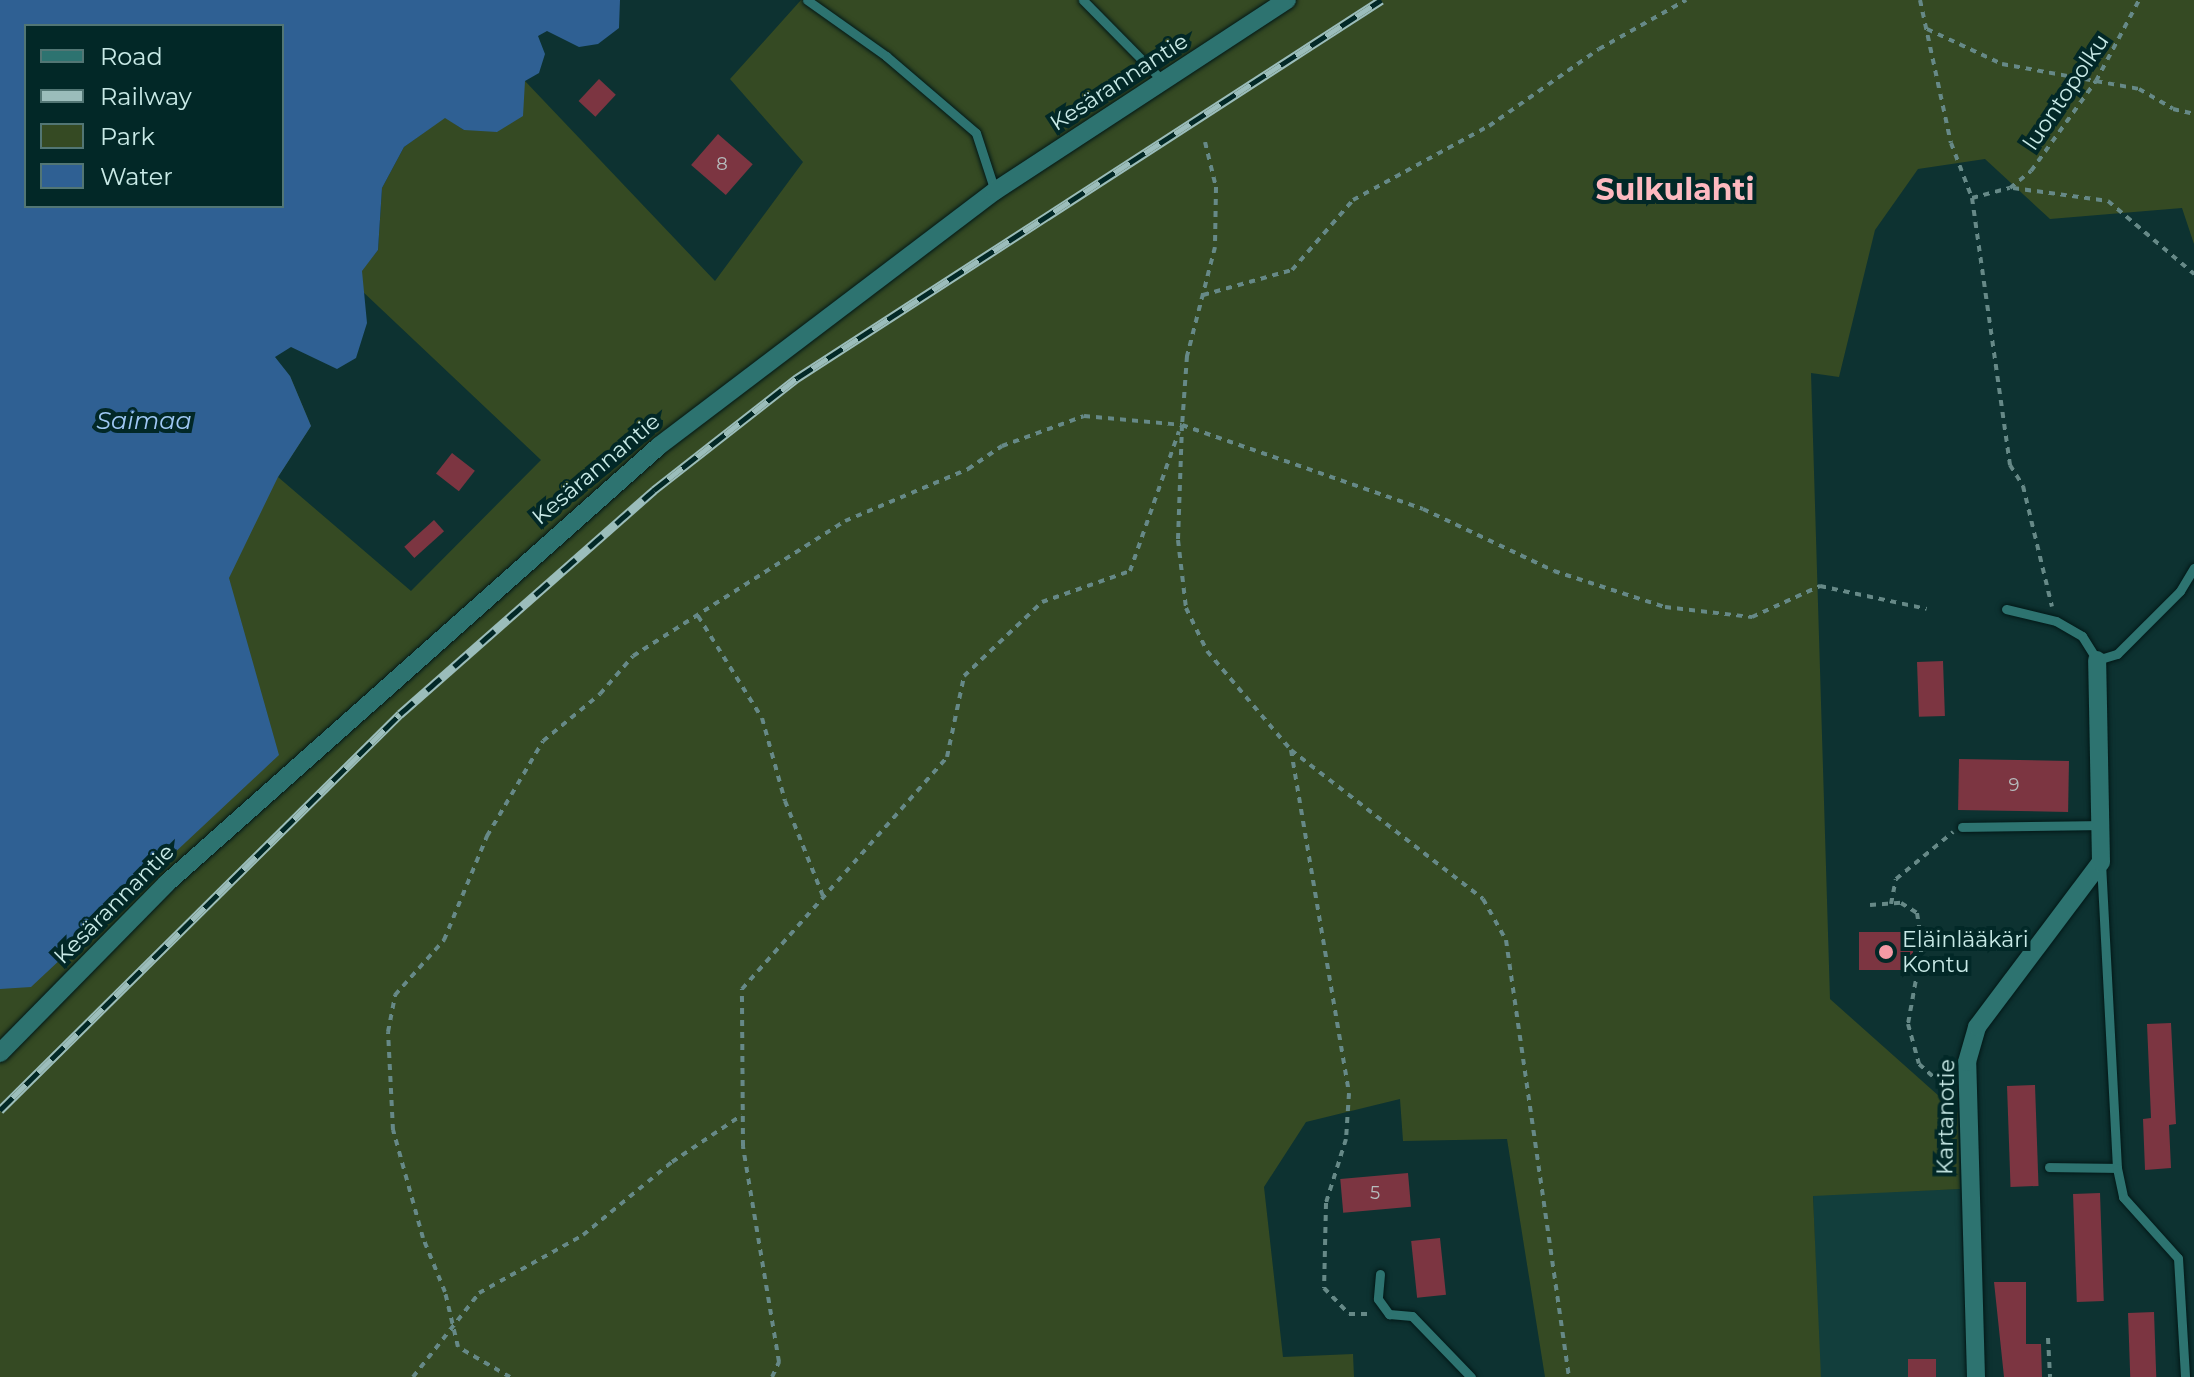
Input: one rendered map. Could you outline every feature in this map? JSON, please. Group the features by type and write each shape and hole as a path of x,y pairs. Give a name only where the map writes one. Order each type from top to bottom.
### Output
{"street":[{"name":"Kesärannantie","path":"0,1053 167,883 500,581 659,446 995,191 1287,0"},
{"path":"2097,660 2101,862"},
{"name":"Kartanotie","path":"1976,1377 1967,1062 1977,1027 2101,862"}],"lane":[{"path":"807,0 886,56 976,133 995,191"},
{"path":"1083,0 1163,81"},
{"path":"2006,609 2056,621 2082,636 2097,660 2117,654 2180,591 2194,568"},
{"path":"1962,827 2100,825"},
{"path":"2101,862 2117,1168 2123,1197 2178,1258 2185,1377"},
{"path":"2049,1167 2117,1168"},
{"path":"1380,1274 1378,1299 1389,1314 1412,1316 1471,1377"}],"path":[{"path":"1203,295 1292,270 1353,200 1489,126 1599,49 1686,0"},
{"path":"1920,0 1951,143 1972,198 2010,465 2023,486 2056,621"},
{"name":"luontopolku","path":"1972,198 2010,188 2031,171 2096,81 2139,0"},
{"path":"1927,29 2002,64 2139,89 2173,109 2194,114"},
{"path":"1205,142 1216,187 1215,247 1187,356 1178,540 1186,608 1207,651 1291,750 1483,899 1506,940 1569,1377"},
{"path":"2010,188 2108,201 2194,274"},
{"path":"510,1377 458,1347 393,1130 388,1032 395,995 444,940 487,836 543,741 600,694 633,656 845,521 968,469 1002,446 1084,416 1182,425 1229,447 1395,499 1554,571 1665,607 1752,617 1820,586 1927,609"},
{"path":"772,1377 779,1362 742,1115 742,989 947,757 964,676 1042,602 1130,571 1182,425"},
{"path":"697,615 762,718 785,801 823,896"},
{"path":"1291,750 1349,1093 1346,1139 1326,1203 1324,1288 1349,1314 1389,1314"},
{"path":"1891,904 1896,879 1921,853 1962,827"},
{"path":"1870,905 1891,904 1917,913 1922,946 1908,1024 1919,1064 1966,1109"},
{"path":"413,1377 479,1293 583,1235 672,1162 742,1115"},
{"path":"2048,1338 2050,1377"}],"shaded area":[{"path":"1960,1189 1967,1377 1819,1377 1813,1194"}],"green space":[{"path":"801,0 2194,0 2194,244 2182,208 2050,219 1985,159 1918,169 1875,230 1839,377 1811,373 1830,999 1958,1113 1960,1189 1813,1196 1821,1377 1545,1377 1507,1139 1403,1141 1400,1099 1306,1122 1264,1187 1283,1357 1353,1354 1354,1377 0,1377 0,471 290,376 311,426 278,477 411,591 541,460 361,290 362,270 378,250 382,188 404,147 445,117 464,130 525,81 715,281 803,162 730,79"}],"water":[{"name":"Saimaa","path":"0,0 620,0 619,28 598,44 579,47 547,31 538,36 545,54 539,73 525,81 523,116 497,132 464,130 445,118 404,147 382,188 378,250 362,271 367,323 356,358 337,369 291,347 275,357 290,376 311,426 278,477 229,578 279,755 31,987 0,989"}],"building":[{"path":"599,79 616,95 595,117 579,101"},
{"path":"718,134 753,164 726,195 691,165"},
{"path":"452,453 475,471 459,491 436,473"},
{"path":"434,520 444,531 414,558 404,547"},
{"path":"1943,661 1945,716 1919,717 1917,662"},
{"path":"1959,759 2069,761 2068,812 1958,810"},
{"name":"Eläinlääkäri Kontu","path":"1859,932 1913,932 1913,970 1859,970"},
{"path":"2171,1023 2176,1124 2169,1125 2171,1168 2145,1170 2143,1119 2151,1118 2147,1024"},
{"path":"2035,1085 2039,1186 2011,1187 2007,1086"},
{"path":"1408,1173 1411,1207 1343,1213 1340,1179"},
{"path":"2100,1193 2104,1301 2077,1302 2073,1194"},
{"path":"1440,1238 1446,1295 1417,1298 1411,1241"},
{"path":"1994,1282 2026,1282 2026,1344 2041,1344 2042,1377 2004,1377"},
{"path":"2154,1312 2156,1377 2130,1377 2128,1313"},
{"path":"1908,1359 1936,1359 1936,1377 1908,1377"}],"railway":[{"path":"0,1110 400,714 654,490 797,378 1381,0"}],"place":[{"name":"Eläinlääkäri Kontu","path":"1886,952"}],"district":[{"name":"Sulkulahti","path":"1675,190"}]}
